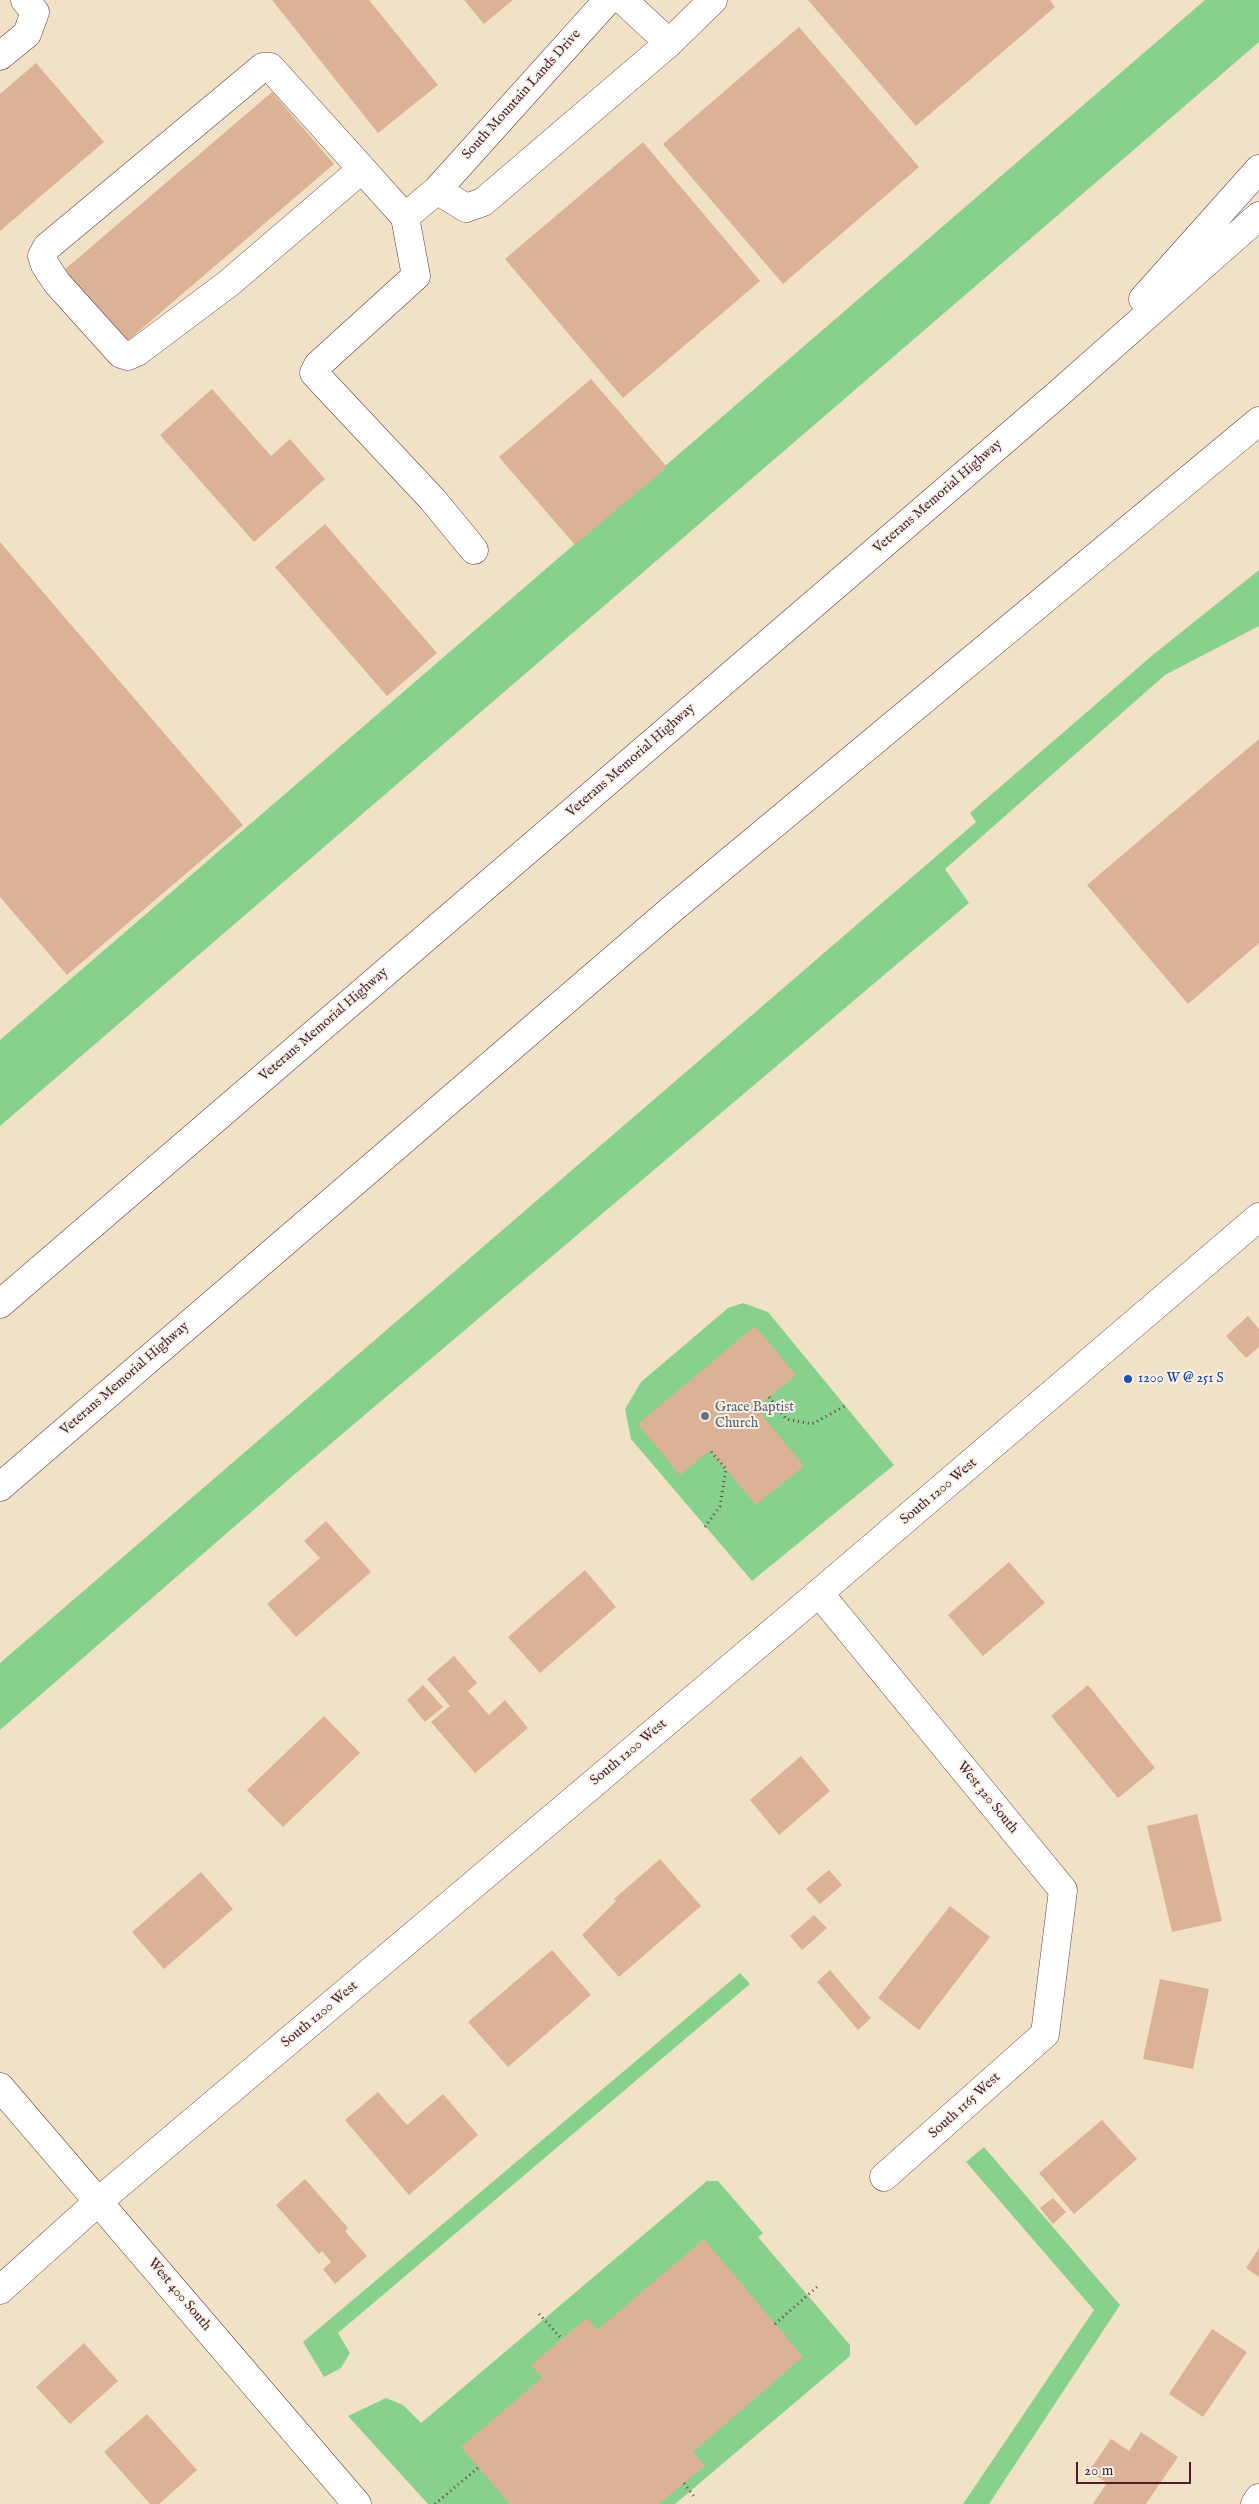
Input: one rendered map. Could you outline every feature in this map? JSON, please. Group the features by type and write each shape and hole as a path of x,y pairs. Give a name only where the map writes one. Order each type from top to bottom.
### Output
{"main road":[{"path":"0,56 27,34 35,12 25,0"},
{"name":"South Mountain Lands Drive","path":"405,217 437,190 608,0"},
{"path":"623,0 669,43"},
{"path":"437,190 466,208 483,202 669,43 713,0"},
{"path":"362,169 229,283 137,352 128,356 121,354 57,283 45,265 42,256 48,247 263,67 270,67 362,169 405,217 416,276 318,364 314,373 433,500 474,550"},
{"path":"1058,394 1259,169"},
{"name":"Veterans Memorial Highway","path":"0,1304 1058,394 1259,216"},
{"name":"Veterans Memorial Highway","path":"0,1487 672,909 1211,463 1259,421"},
{"path":"1211,463 1259,445"},
{"name":"South 1200 West","path":"0,2290 99,2201 819,1593 1259,1217"},
{"name":"West 320 South","path":"819,1593 1063,1890 1045,2034"},
{"name":"South 1165 West","path":"884,2177 1045,2034"},
{"name":"West 400 South","path":"0,2087 357,2504"},
{"path":"1255,2504 1259,2498"}],"path":[{"path":"768,1397 786,1418 812,1424 845,1406"},
{"path":"706,1527 720,1506 726,1469 710,1450"},
{"path":"775,2324 817,2287"},
{"path":"539,2314 562,2339"},
{"path":"435,2504 479,2467"},
{"path":"684,2483 696,2498"}],"green space":[{"path":"1205,0 1259,0 1259,42 0,1126 0,1040"},
{"path":"1259,570 1259,626 1165,675 945,869 969,903 295,1474 0,1730 0,1663 976,822 970,813 1154,654"},
{"path":"743,1303 768,1312 894,1465 752,1581 631,1439 625,1409 641,1382 728,1308"},
{"path":"740,1973 750,1984 338,2333 350,2353 341,2368 324,2377 303,2342"},
{"path":"984,2147 1120,2305 989,2504 963,2504 1094,2310 966,2162"},
{"path":"707,2181 718,2181 763,2233 758,2237 850,2345 850,2356 675,2504 428,2504 348,2416 386,2398 403,2405 421,2423"}],"building":[{"path":"272,0 369,0 438,85 378,133"},
{"path":"464,0 513,0 484,24"},
{"path":"808,0 1050,0 1055,7 916,126"},
{"path":"799,27 919,167 783,284 663,144"},
{"path":"36,63 104,142 0,231 0,94"},
{"path":"272,92 334,164 125,343 63,271"},
{"path":"643,142 760,281 623,398 505,259"},
{"path":"591,379 667,467 575,545 499,457"},
{"path":"212,389 271,456 290,439 325,479 254,542 160,435"},
{"path":"325,524 437,653 387,696 275,567"},
{"path":"0,542 243,825 67,975 0,897"},
{"path":"1259,739 1259,943 1188,1004 1087,885"},
{"path":"1248,1316 1259,1329 1259,1347 1246,1358 1226,1336"},
{"name":"Grace Baptist Church","path":"755,1326 796,1375 756,1408 804,1466 756,1505 710,1450 680,1475 638,1424"},
{"path":"326,1521 371,1572 296,1637 267,1604 320,1558 304,1541"},
{"path":"1009,1562 1045,1603 983,1656 948,1615"},
{"path":"585,1570 616,1607 540,1673 508,1637"},
{"path":"454,1656 477,1683 468,1691 489,1715 505,1700 528,1728 475,1773 431,1722 450,1706 427,1679"},
{"path":"423,1685 443,1707 425,1722 407,1700"},
{"path":"1088,1685 1155,1768 1118,1798 1051,1716"},
{"path":"324,1716 360,1753 283,1827 247,1790"},
{"path":"801,1756 830,1791 779,1835 750,1800"},
{"path":"1197,1814 1222,1921 1172,1932 1147,1826"},
{"path":"660,1859 701,1906 619,1977 582,1935 616,1901 614,1899"},
{"path":"829,1870 842,1885 820,1904 806,1889"},
{"path":"201,1872 233,1909 164,1969 132,1932"},
{"path":"950,1906 990,1937 919,2030 878,1998"},
{"path":"814,1915 827,1928 802,1950 790,1936"},
{"path":"552,1950 591,1995 508,2067 468,2022"},
{"path":"830,1970 871,2018 858,2030 817,1982"},
{"path":"1160,1979 1209,1989 1193,2069 1143,2059"},
{"path":"378,2092 407,2125 443,2094 478,2135 409,2195 345,2120"},
{"path":"1102,2120 1137,2159 1074,2214 1039,2173"},
{"path":"305,2179 348,2228 345,2231 367,2256 335,2284 323,2269 331,2262 322,2251 319,2254 276,2205"},
{"path":"1053,2198 1066,2212 1053,2224 1040,2208"},
{"path":"704,2239 803,2357 693,2452 705,2466 659,2504 510,2504 461,2447 542,2378 531,2365 587,2318 597,2330"},
{"path":"1259,2248 1259,2277 1246,2268"},
{"path":"1212,2329 1247,2352 1203,2417 1169,2394"},
{"path":"84,2343 118,2381 70,2424 36,2387"},
{"path":"147,2414 197,2470 159,2504 150,2504 104,2452"},
{"path":"1141,2432 1178,2457 1146,2504 1093,2504 1107,2483 1089,2471 1111,2439 1129,2451"}],"place":[{"name":"1200 W @ 251 S","path":"1128,1379"},
{"name":"Grace Baptist Church","path":"705,1416"}]}
